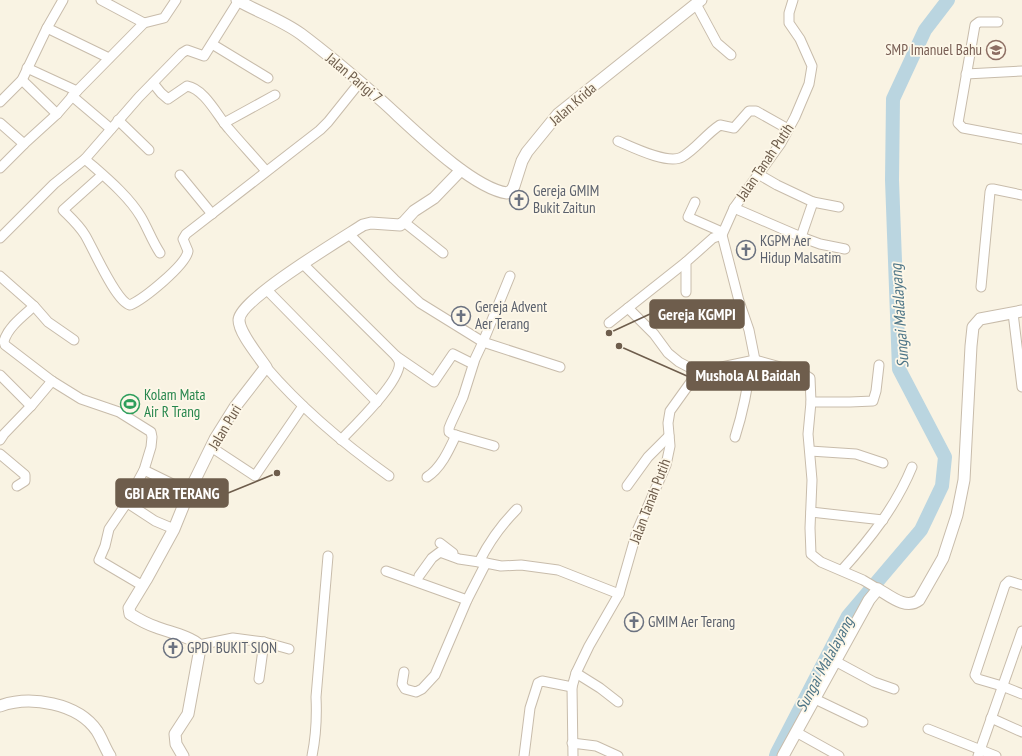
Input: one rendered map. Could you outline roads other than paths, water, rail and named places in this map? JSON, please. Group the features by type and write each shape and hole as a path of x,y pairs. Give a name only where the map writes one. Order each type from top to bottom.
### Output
{"street":[{"path":"0,102 22,80 47,28 63,0"},
{"path":"102,0 144,23"},
{"path":"0,168 57,114 108,58 144,23 164,18 176,0"},
{"path":"0,238 54,184 85,159 118,120 182,53 188,50 204,56 238,0"},
{"name":"Jalan Parigi 7","path":"238,0 300,34 360,82 460,170"},
{"name":"Jalan Tanah Putih","path":"722,234 734,208 781,143 810,84 812,66 800,39 789,23 789,13 793,0"},
{"path":"698,2 717,43 731,55"},
{"name":"Jalan Krida","path":"460,170 488,186 503,192 509,192 514,186 522,161 527,152 558,114 698,2"},
{"path":"998,22 979,22 975,25 958,123 963,128 1022,139"},
{"path":"47,28 108,58"},
{"path":"212,44 268,78"},
{"path":"27,68 75,93 111,129"},
{"path":"966,74 1022,71"},
{"path":"22,80 57,114"},
{"path":"102,175 63,210 81,228 102,269 125,302 127,304 133,303 165,279 188,253 183,241 184,236 328,122 360,82"},
{"path":"153,83 168,99 187,86 194,89 207,100 224,123 266,171"},
{"path":"224,123 275,95"},
{"path":"618,141 673,160 688,153 720,125 734,128 750,111 756,111 788,129"},
{"path":"118,120 149,150"},
{"path":"0,123 24,144"},
{"path":"85,159 136,210 142,218 160,253"},
{"path":"389,476 341,440 303,406 266,367 246,337 240,325 239,318 245,308 267,290 303,264 363,225 400,225 414,211 434,198 460,170"},
{"path":"758,174 813,202 839,207"},
{"path":"180,175 212,214"},
{"path":"981,287 990,192 993,189 1022,195"},
{"path":"695,202 688,217 722,234 739,302 749,330 753,361 743,414 735,437"},
{"path":"801,238 813,202"},
{"path":"734,208 801,238 820,244 845,249"},
{"path":"404,222 443,253"},
{"path":"349,234 394,280 420,303 483,342 560,367"},
{"path":"609,323 686,262 713,238 722,234"},
{"path":"686,262 686,292"},
{"path":"303,264 396,356 434,382 453,354 473,364"},
{"path":"0,276 34,306 48,322 74,340"},
{"path":"494,446 456,435 450,432 449,428 463,397 473,364 510,276"},
{"path":"267,290 377,402"},
{"path":"34,306 6,336 4,341 5,345 52,381 81,399 119,412 151,432 151,447 144,470 109,529 105,546 99,560 143,586"},
{"path":"628,308 654,334 668,353 679,362 698,372 753,361 793,370 807,375 810,378 811,402 808,434 812,480 810,528 811,554 821,562 863,580 902,603 909,605 914,604 919,600 943,558 957,515 964,480 973,327 980,319 1018,312 1022,387"},
{"path":"341,440 386,391 399,366 399,361 396,356"},
{"path":"811,402 872,401 876,391 879,365"},
{"name":"Jalan Puri","path":"199,645 189,639 156,627 130,614 129,608 143,586 174,529 211,447 236,407 266,367"},
{"name":"Jalan Tanah Putih","path":"573,756 572,687 576,673 589,646 619,594 637,531 666,465 669,453 668,424 670,411 698,372"},
{"path":"0,375 31,406"},
{"path":"0,440 52,381"},
{"path":"211,447 255,476 303,406"},
{"path":"427,477 442,460 456,435"},
{"path":"627,486 648,457 669,436"},
{"path":"810,451 856,454 883,463"},
{"path":"0,454 25,476 25,481 17,486"},
{"path":"842,570 878,528 908,478 912,467"},
{"path":"144,470 190,492"},
{"path":"126,502 155,521 174,529"},
{"path":"404,672 402,684 405,689 416,692 422,689 436,675 483,563 485,549 504,522 517,509"},
{"path":"811,512 883,520"},
{"path":"440,543 459,559"},
{"path":"419,576 432,558 440,552 459,559 501,566 521,565 558,570 619,594"},
{"path":"312,756 316,728 316,697 328,556"},
{"path":"386,571 467,600"},
{"path":"1022,585 1009,581 1005,585 975,675 978,679 1022,694"},
{"path":"783,756 877,588"},
{"path":"979,753 1022,631"},
{"path":"183,756 176,744 175,734 188,714 199,654 199,645 233,638 264,642 289,649"},
{"path":"259,679 264,642"},
{"path":"1013,654 1022,658"},
{"path":"835,661 874,682 894,689"},
{"path":"576,673 600,688 618,702"},
{"path":"524,756 530,708 538,683 542,681 572,687"},
{"path":"815,699 863,722"},
{"path":"0,706 42,701 74,711 86,720 96,731 110,756"},
{"path":"991,718 1022,732"},
{"path":"928,729 979,753 996,756"},
{"path":"796,732 840,756"},
{"path":"572,742 596,746 608,750 618,756"}],"water":[{"name":"Kolam Mata Air R Trang","path":"128,394 139,398 133,413 121,409"}],"waterway":[{"name":"Sungai Malalayang","path":"776,756 848,616 921,530 942,486 945,457 899,369 892,180 893,99 925,30 948,0"}],"place":[{"name":"SMP Imanuel Bahu","path":"996,50"},
{"name":"Gereja GMIM Bukit Zaitun","path":"519,200"},
{"name":"KGPM Aer Hidup Malsatim","path":"746,250"},
{"name":"Gereja Advent Aer Terang","path":"461,316"},
{"name":"Gereja KGMPI","path":"609,333"},
{"name":"Mushola Al Baidah","path":"619,346"},
{"name":"Kolam Mata Air R Trang","path":"130,404"},
{"name":"GBI AER TERANG","path":"277,473"},
{"name":"GMIM Aer Terang","path":"634,622"},
{"name":"GPDI BUKIT SION","path":"173,648"}]}
